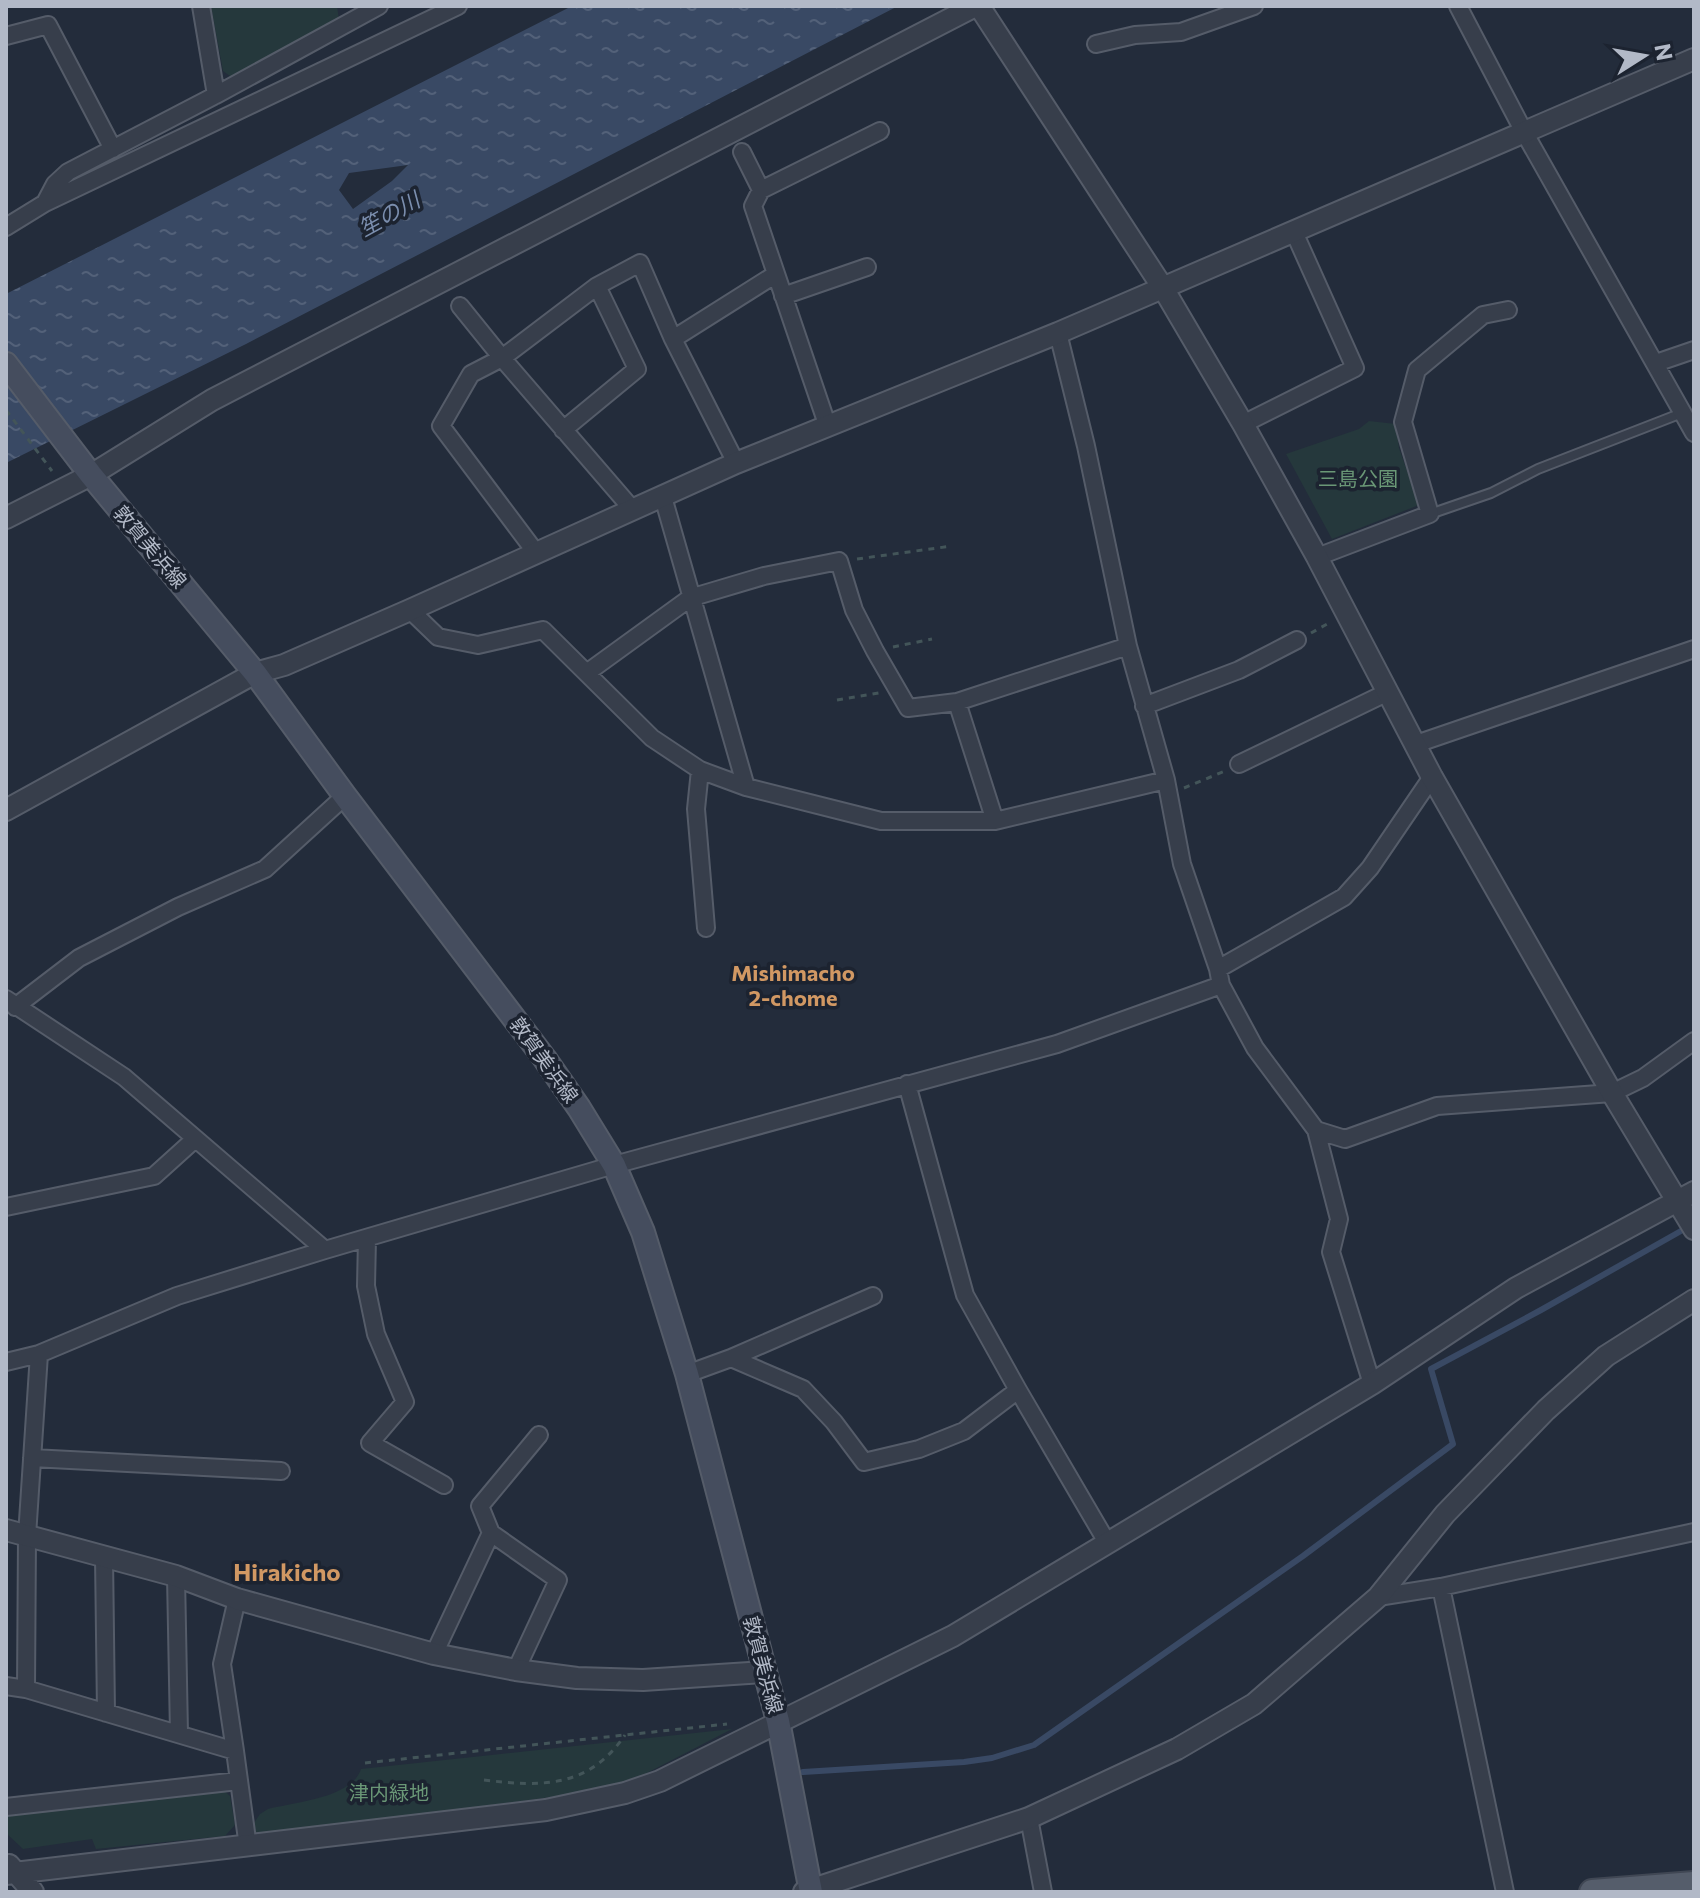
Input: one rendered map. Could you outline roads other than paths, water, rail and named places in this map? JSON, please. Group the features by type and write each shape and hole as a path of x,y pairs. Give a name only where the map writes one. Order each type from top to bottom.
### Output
{"main road":[{"name":"敦賀美浜線","path":"6,364 91,475 255,673 545,1059 614,1165 643,1232 687,1374 778,1721 808,1891"},
{"path":"1592,1892 1694,1884"}],"street":[{"path":"201,6 216,95"},
{"path":"45,203 55,184 68,172 216,95 347,14 379,6"},
{"path":"6,227 45,203 458,6"},
{"path":"6,518 91,475 212,400 977,6 1163,288 1243,424 1347,613 1432,777 1684,1215"},
{"path":"1096,44 1135,35 1181,32 1254,6"},
{"path":"1458,6 1524,132 1694,433"},
{"path":"6,36 48,25 113,149"},
{"path":"6,810 255,673 284,665 410,610 736,463 1058,333 1694,59"},
{"path":"828,427 753,206 761,190 880,131"},
{"path":"742,152 761,190"},
{"path":"1243,424 1355,368 1294,232"},
{"path":"537,554 441,426 471,374 502,358 597,286 640,263 673,339 736,463"},
{"path":"783,296 867,267"},
{"path":"673,339 776,274"},
{"path":"563,430 637,369 597,286"},
{"path":"460,306 633,510"},
{"path":"1317,557 1430,514 1403,422 1417,370 1483,315 1508,310"},
{"path":"1058,333 1086,446 1128,646 1168,787 1182,864 1219,977 1255,1048 1316,1130 1339,1219 1331,1252 1372,1384"},
{"path":"1656,363 1694,350"},
{"path":"663,497 746,787"},
{"path":"588,672 690,598 764,576 839,561 854,610 908,708 957,702 1128,646"},
{"path":"410,610 438,637 478,645 543,630 652,738 700,770 746,787 881,821 995,821 1168,787"},
{"path":"1144,706 1239,670 1297,640"},
{"path":"1416,744 1694,649"},
{"path":"1239,764 1388,692"},
{"path":"957,702 995,821"},
{"path":"700,770 696,809 706,928"},
{"path":"6,1362 39,1354 177,1296 325,1250 614,1165 1057,1044 1219,977 1344,897 1370,868 1432,777"},
{"path":"325,1250 124,1077 11,1003 79,958 178,907 265,869 345,796"},
{"path":"1316,1130 1345,1139 1437,1106 1612,1093 1643,1078 1694,1041"},
{"path":"907,1084 965,1295 1108,1544"},
{"path":"6,1207 154,1176 195,1139"},
{"path":"9,1870 248,1847 546,1810 604,1798 660,1781 953,1636 1372,1384 1516,1288 1684,1215 1694,1192"},
{"path":"367,1238 366,1286 376,1334 405,1402 370,1443 444,1485"},
{"path":"687,1374 873,1296"},
{"path":"808,1891 1029,1818 1177,1749 1254,1704 1378,1597 1445,1514 1546,1410 1606,1356 1694,1300"},
{"path":"39,1354 27,1536 12,1688 235,1751"},
{"path":"731,1358 803,1389 834,1422 864,1462 919,1449 964,1431 1018,1390"},
{"path":"516,1670 558,1580 491,1533 480,1506 539,1435"},
{"path":"32,1458 281,1471"},
{"path":"6,1530 176,1576 237,1599 434,1654 516,1670 577,1678 643,1680 765,1672"},
{"path":"1378,1597 1441,1587 1694,1532"},
{"path":"434,1654 491,1533"},
{"path":"104,1556 106,1713"},
{"path":"176,1576 179,1734"},
{"path":"1441,1587 1505,1892"},
{"path":"237,1599 222,1664 248,1847"},
{"path":"6,1807 238,1781"},
{"path":"1029,1818 1043,1892"},
{"path":"9,1870 33,1892"}],"lane":[{"path":"1430,514 1491,493 1538,469 1683,413"}],"water":[{"name":"笙の川","path":"572,6 898,6 246,344 6,463 6,294","holes":["408,165 392,181 353,209 339,190 349,173"]}],"waterway":[{"path":"803,1772 964,1762 992,1758 1034,1745 1303,1556 1453,1444 1431,1369 1688,1227"}],"district":[{"name":"Mishimacho 2-chome","path":"793,986"},
{"name":"Hirakicho","path":"287,1573"}],"park label":[{"name":"三島公園","path":"1358,479"},
{"name":"津内緑地","path":"389,1793"}]}
